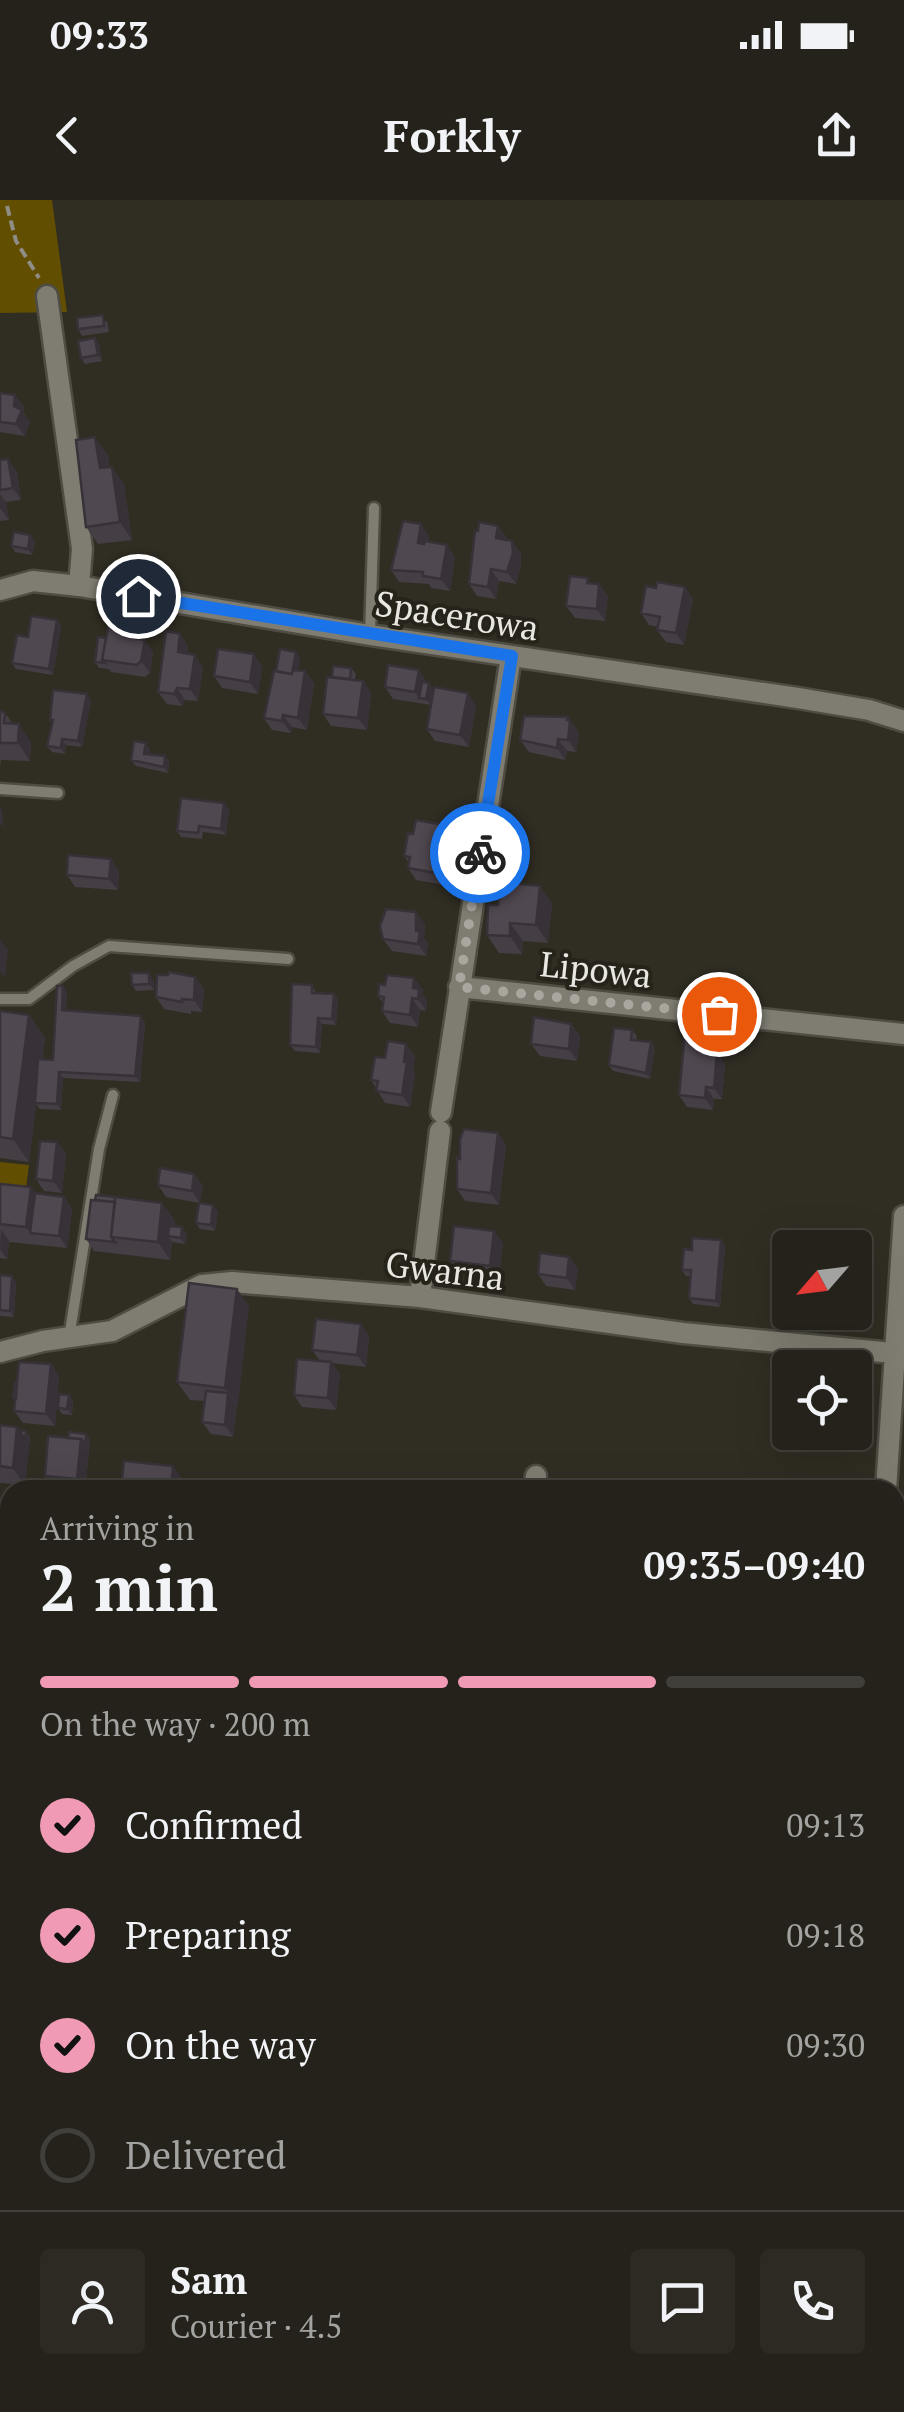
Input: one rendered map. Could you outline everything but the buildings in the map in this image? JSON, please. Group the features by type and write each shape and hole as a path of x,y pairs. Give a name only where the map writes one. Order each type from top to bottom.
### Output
{"street":[{"path":"47,296 82,549 79,586"},
{"name":"Spacerowa","path":"0,590 34,582 79,586 370,635 798,698 870,710 904,722"},
{"path":"420,1297 459,987 512,656"},
{"name":"Lipowa","path":"459,987 904,1034"},
{"path":"887,1480 904,1216"},
{"name":"Gwarna","path":"0,1352 112,1331 202,1285 232,1282 420,1297 607,1324 894,1353"}],"lane":[{"path":"370,635 374,508"},
{"path":"0,789 58,793"},
{"path":"0,999 29,999 109,946 288,959"},
{"path":"69,1339 98,1149 113,1095"}],"path":[{"path":"8,206 16,241 33,264 47,296"}],"green space":[{"path":"0,200 52,200 67,312 0,313"},
{"path":"0,1162 29,1165 25,1195 0,1192"}],"way so far":[{"path":"480,853 459,987 719,1014"}],"route":[{"path":"138,596 512,656 480,853"}]}
